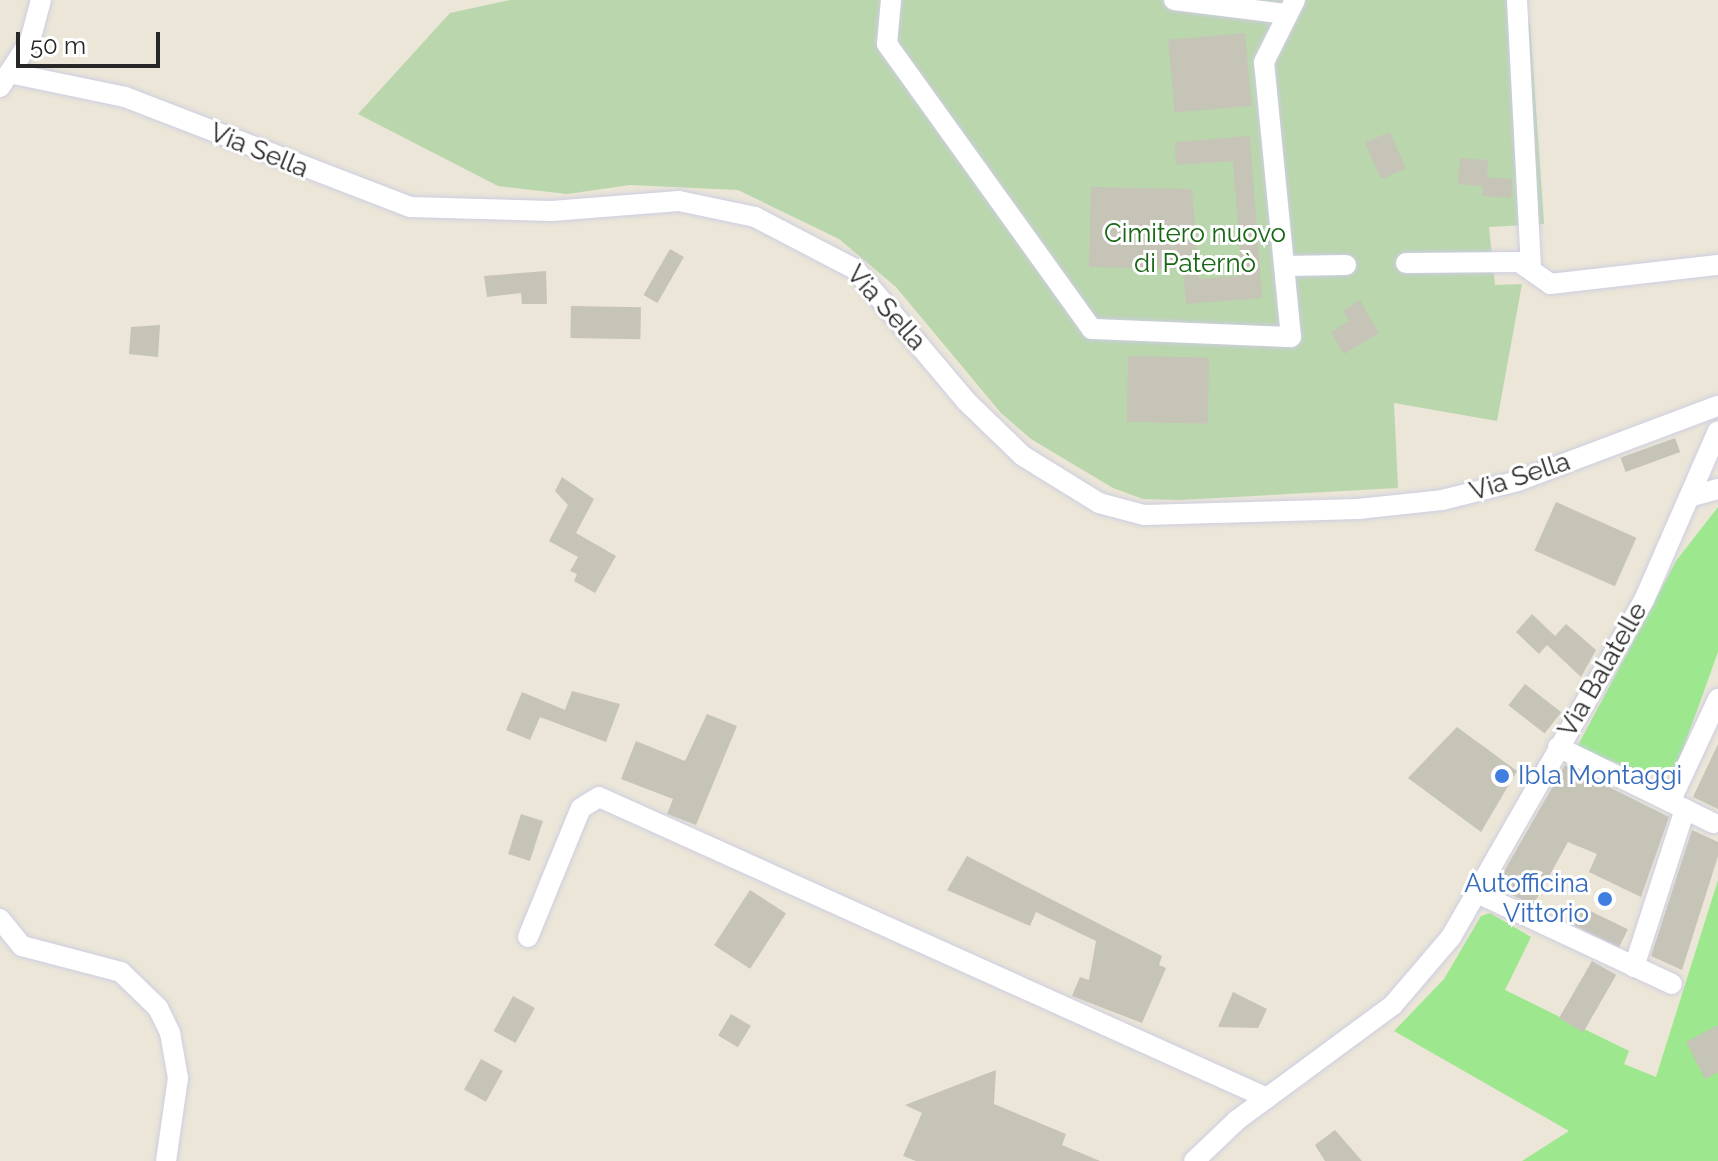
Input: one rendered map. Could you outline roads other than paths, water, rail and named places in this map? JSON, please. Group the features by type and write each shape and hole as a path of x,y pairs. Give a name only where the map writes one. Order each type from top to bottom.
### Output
{"street":[{"path":"7,81 41,0"},
{"path":"891,0 887,44 1092,329 1291,337 1264,62 1291,7 1174,0"},
{"path":"1517,0 1531,270"},
{"name":"Via Sella","path":"7,81 125,97 410,207 552,211 679,201 755,217 855,269 966,401 1023,456 1099,503 1144,515 1442,500 1518,481 1718,406"},
{"path":"1406,263 1519,262 1550,284 1718,265"},
{"path":"1285,266 1346,265"},
{"name":"Via Balatelle","path":"1194,1161 1267,1098 1393,1005 1451,937 1644,600 1716,441"},
{"path":"1692,496 1718,489"},
{"path":"1634,967 1678,806 1718,699"},
{"path":"1558,747 1713,823"},
{"path":"528,937 581,808 599,797 1267,1098"},
{"path":"1477,893 1672,984"},
{"path":"0,919 22,946 121,972 158,1008 170,1033 178,1078 166,1161"}],"place":[{"name":"Ibla Montaggi","path":"1502,776"},
{"name":"Autofficina Vittorio","path":"1605,899"}],"park label":[{"name":"Cimitero nuovo di Paternò","path":"1195,249"}]}
